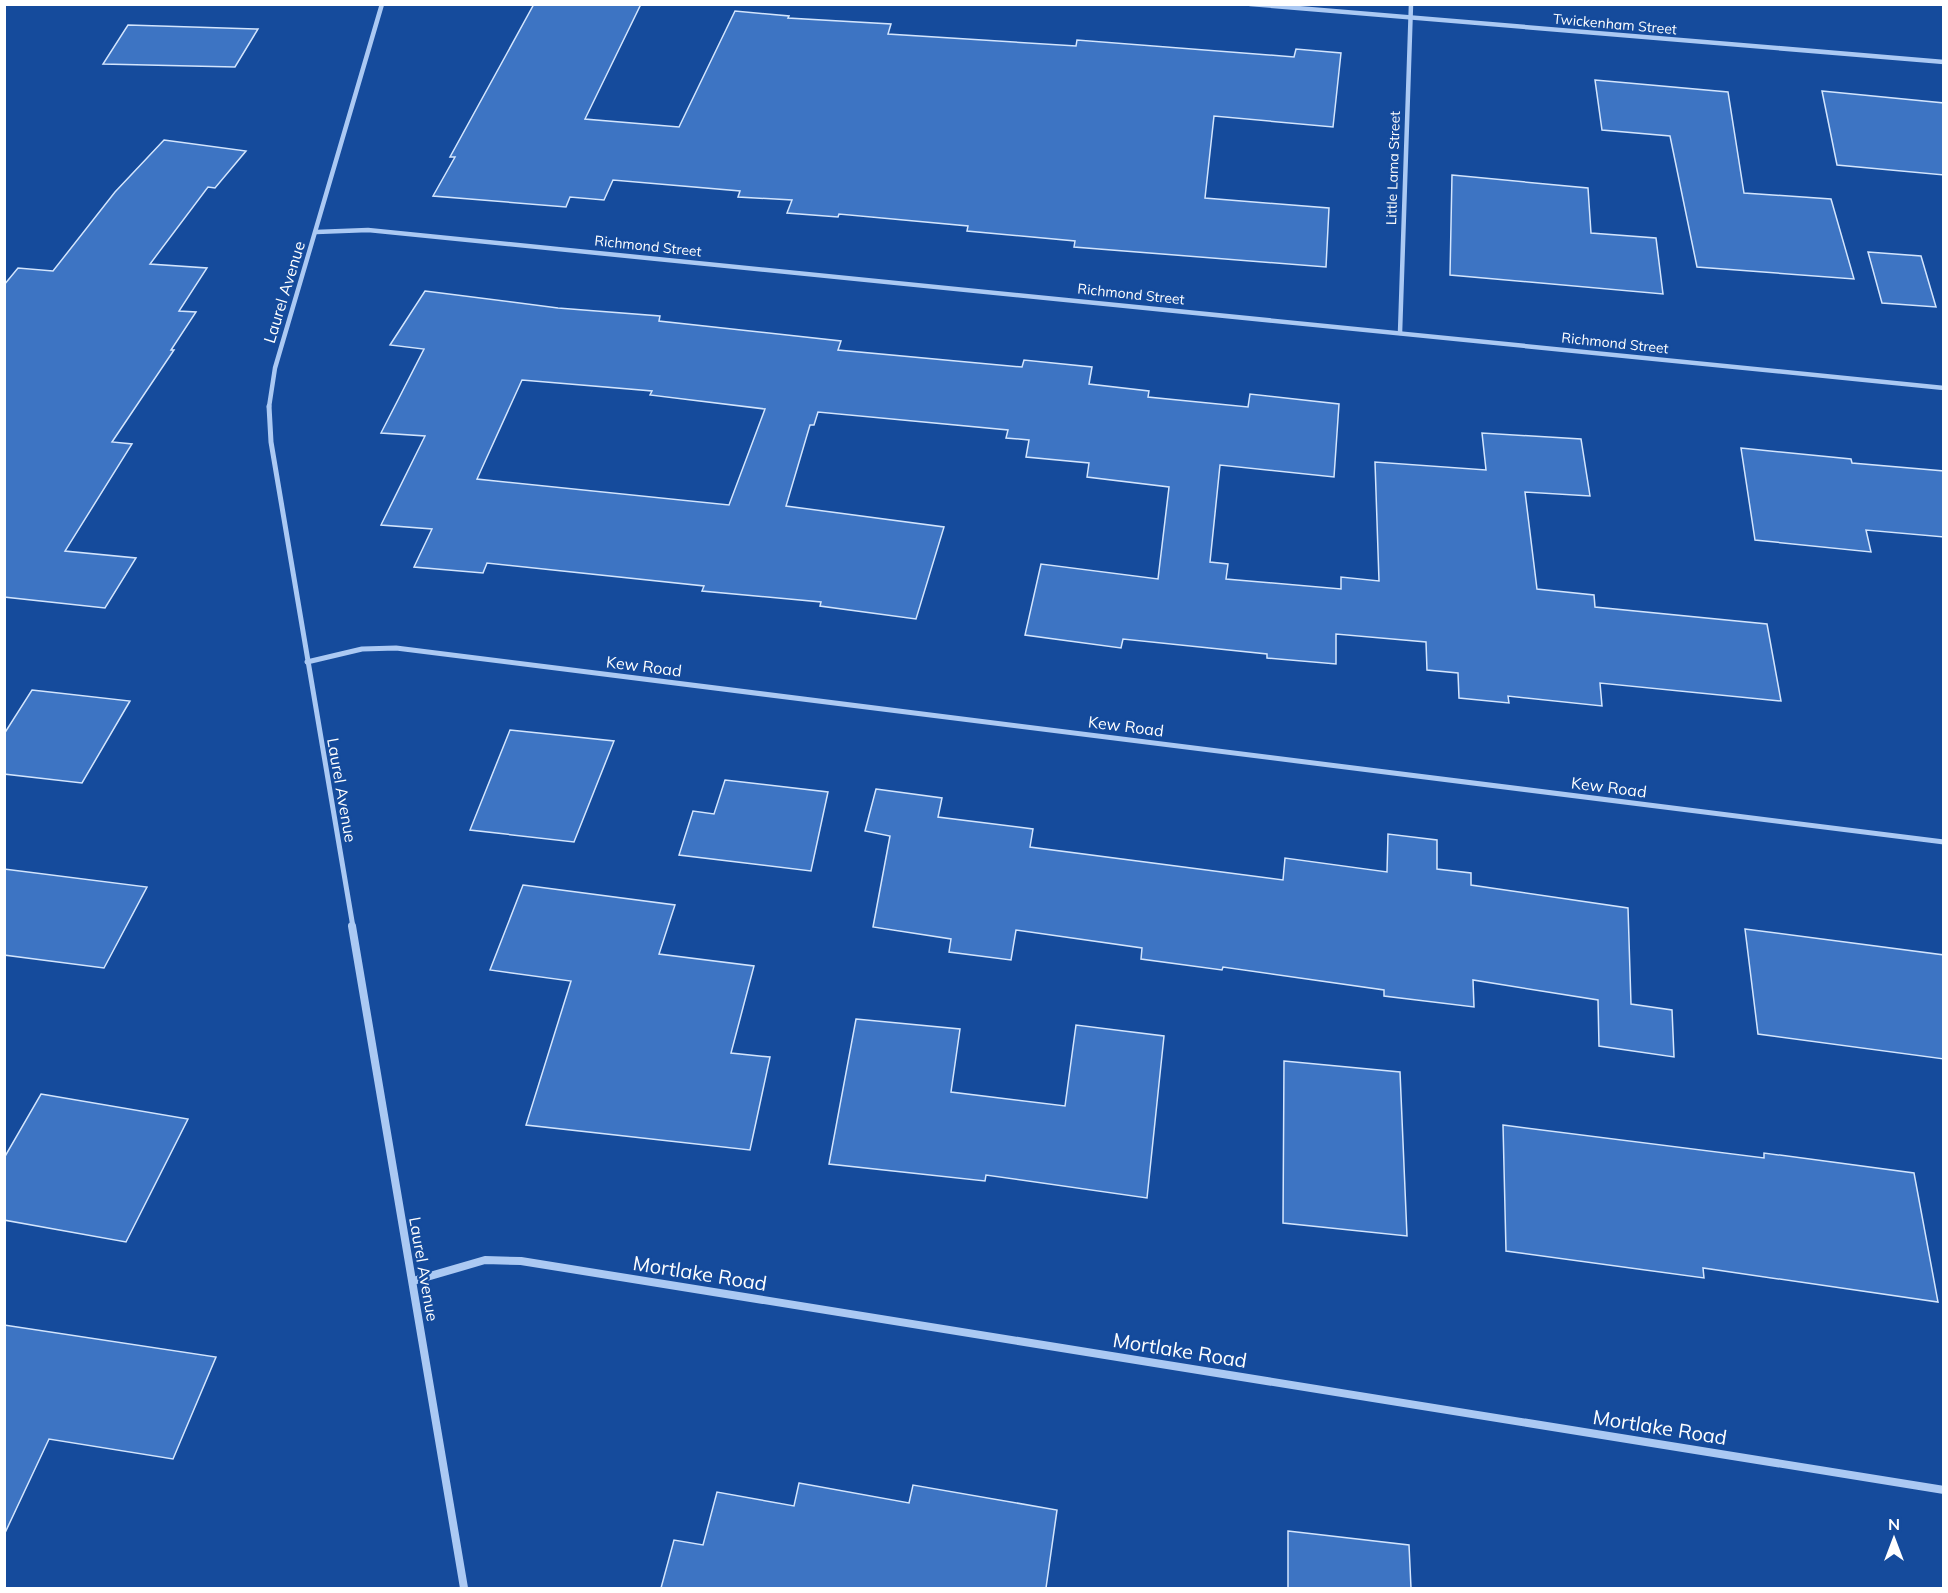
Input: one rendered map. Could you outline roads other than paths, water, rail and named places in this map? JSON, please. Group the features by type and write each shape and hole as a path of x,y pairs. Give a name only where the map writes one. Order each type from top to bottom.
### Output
{"street":[{"name":"Laurel Avenue","path":"382,4 275,368 269,403 271,442 464,1588"},
{"name":"Twickenham Street","path":"1250,4 1944,62"},
{"name":"Little Lama Street","path":"1400,333 1411,4"},
{"name":"Richmond Street","path":"316,232 380,231 1944,388"},
{"name":"Kew Road","path":"307,662 356,649 377,646 396,648 1944,843"},
{"name":"Mortlake Road","path":"413,1281 485,1260 521,1261 1944,1490"}]}
